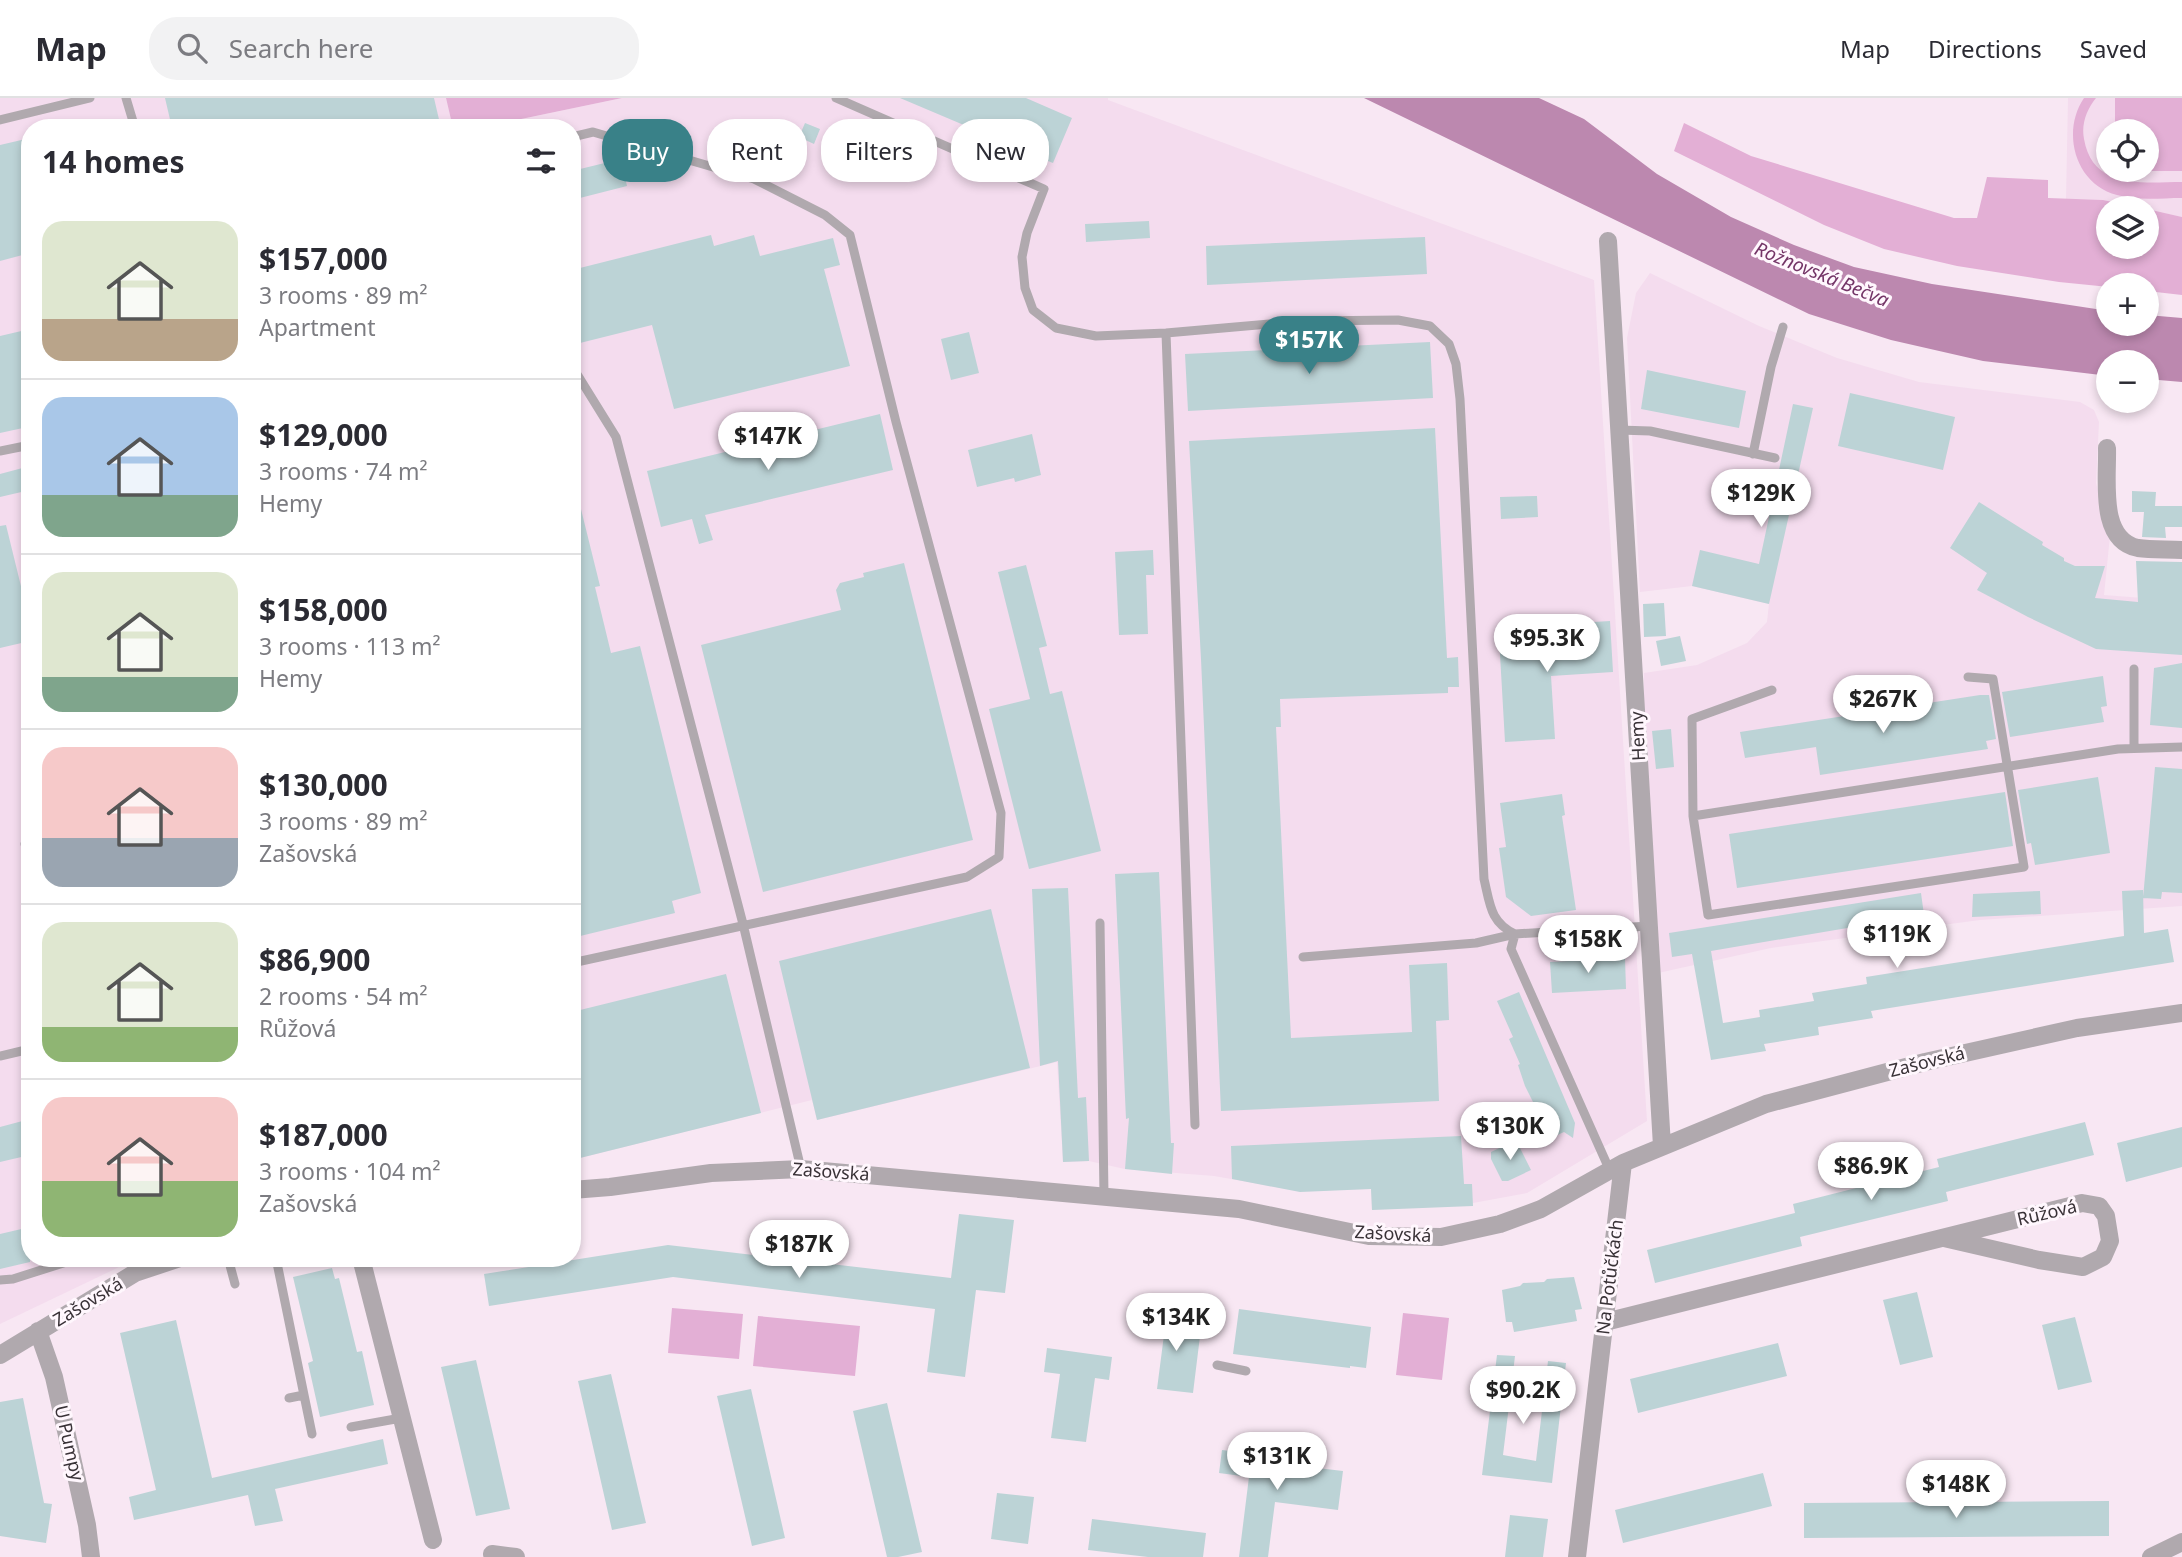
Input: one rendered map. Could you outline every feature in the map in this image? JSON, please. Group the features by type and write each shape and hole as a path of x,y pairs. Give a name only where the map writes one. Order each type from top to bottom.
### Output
{"street":[{"name":"Hemy","path":"1608,241 1662,1146"},
{"path":"2107,448 2109,519 2116,535 2137,548 2182,550"},
{"name":"Zašovská","path":"581,1189 711,1172 801,1169 1239,1209 1369,1236 1441,1237 1500,1224 1541,1209 1616,1167 1766,1104 1925,1062 2077,1028 2182,1013"},
{"name":"Na Potůčkách","path":"1577,1557 1605,1322 1616,1167"},
{"name":"Růžová","path":"1605,1322 2082,1203 2099,1206 2106,1216 2110,1241 2103,1257 2083,1267 2039,1260 1944,1238"},
{"name":"Zašovská","path":"0,1355 135,1273 153,1267"},
{"path":"363,1267 433,1539"},
{"name":"U Pumpy","path":"38,1331 54,1377 87,1525 91,1557"},
{"path":"2151,1557 2182,1542"},
{"path":"492,1554 516,1557"}],"lane":[{"path":"0,120 90,98"},
{"path":"126,98 132,119"},
{"path":"836,98 1044,189 1027,233 1022,257 1026,288 1033,310 1056,328 1096,336 1304,321 1398,320 1430,326 1449,344 1456,364 1460,399 1484,878 1492,913 1501,927 1515,934"},
{"path":"581,135 593,132 754,179 825,215 850,235 896,422 1001,813 999,857 968,877 581,961"},
{"path":"1754,454 1771,367 1783,327"},
{"path":"1166,333 1195,1125"},
{"path":"581,381 616,437 743,924 801,1169"},
{"path":"1619,430 1650,431 1775,458"},
{"path":"0,452 21,447"},
{"path":"2134,669 2134,748"},
{"path":"1772,690 1692,719 1693,816 1708,915 2024,867 1993,679 1968,677"},
{"path":"1693,816 2006,766 2134,748 2182,747"},
{"path":"1100,923 1104,1195"},
{"path":"1303,957 1476,943 1515,934 1649,926"},
{"path":"1515,934 1511,949 1616,1167"},
{"path":"0,1056 21,1051"},
{"path":"0,1280 13,1279 51,1267"},
{"path":"230,1267 235,1284"},
{"path":"278,1267 312,1434"},
{"path":"1217,1365 1246,1371"},
{"path":"289,1398 304,1395"},
{"path":"351,1427 401,1418"}],"shaded area":[{"path":"0,98 446,98 451,119 21,119 21,1267 119,1267 0,1324"},
{"path":"446,98 622,98 521,119 451,119"},
{"path":"622,98 1108,98 1594,280 1647,1121 1527,1193 1473,1203 1372,1210 1371,1189 1299,1191 1214,1176 1125,1169 1089,1161 1063,1162 1057,1062 817,1120 812,1100 581,1158 581,119 521,119"},
{"path":"2068,98 2182,98 2182,217 2159,212 2159,196 2096,196 2096,200 2066,199"},
{"path":"2084,98 2096,98 2086,117 2083,133 2089,155 2096,166 2096,182 2182,182 2182,198 2121,196 2103,189 2091,180 2076,155 2073,141 2077,111"},
{"path":"2115,98 2182,98 2182,171 2159,171 2159,119 2115,119"},
{"path":"1684,123 1751,156 1954,218 1977,218 1987,177 2048,180 2048,198 2096,200 2096,259 2159,259 2159,212 2182,217 2182,295 2159,292 2159,273 2096,273 2096,286 1957,266 1884,249 1824,225 1674,151"},
{"path":"1650,273 1759,326 1837,358 1919,382 2080,402 2094,410 2099,422 2096,483 2110,536 2104,595 2182,601 2182,906 1980,920 1771,948 1658,973 1644,673 1697,665 1747,643 1767,622 1769,604 1692,586 1640,592 1627,338 1636,293"},
{"path":"672,1308 743,1314 739,1359 668,1353"},
{"path":"1403,1313 1449,1318 1442,1380 1396,1375"},
{"path":"758,1316 860,1326 855,1376 753,1366"}],"water":[{"name":"Rožnovská Bečva","path":"1364,98 1539,98 1584,119 1657,174 1731,217 1794,245 1854,267 1932,284 2096,309 2096,336 2159,336 2159,316 2182,318 2182,382 2159,380 2159,350 2096,350 2096,374 1983,361 1891,340 1809,314"}],"building":[{"path":"165,98 434,98 439,119 170,119"},
{"path":"900,98 1026,98 1072,118 1053,163 1049,161 1049,119 951,120"},
{"path":"807,124 820,129 814,144 807,141"},
{"path":"21,140 21,255 0,261 0,145"},
{"path":"602,164 602,182 626,182 627,186 581,198 581,169"},
{"path":"1149,221 1150,238 1086,242 1085,224"},
{"path":"711,235 714,246 754,235 760,256 833,238 840,265 824,269 850,366 674,409 652,325 581,343 581,268"},
{"path":"1425,237 1427,274 1207,285 1206,246"},
{"path":"21,331 21,428 0,433 0,336"},
{"path":"969,332 979,373 951,380 941,339"},
{"path":"1430,342 1433,398 1188,411 1185,354"},
{"path":"1647,370 1746,391 1739,428 1641,409"},
{"path":"1850,393 1955,417 1943,470 1838,446"},
{"path":"1793,404 1813,408 1769,604 1692,586 1700,550 1759,564"},
{"path":"880,414 893,470 705,515 713,540 699,544 692,519 661,527 647,471"},
{"path":"1435,428 1447,658 1458,657 1459,687 1448,687 1448,693 1280,699 1281,727 1276,727 1291,1038 1412,1032 1409,965 1447,963 1449,1020 1436,1021 1439,1101 1221,1111 1189,441"},
{"path":"1032,434 1041,475 977,487 968,450"},
{"path":"21,468 21,492 0,497 0,474"},
{"path":"2132,491 2156,492 2155,506 2182,506 2182,527 2165,527 2166,538 2142,537 2144,512 2132,512"},
{"path":"1537,496 1538,517 1501,519 1500,497"},
{"path":"1979,502 2043,542 2042,545 2064,558 2064,561 2075,566 2105,566 2095,598 2138,602 2136,561 2182,562 2182,655 2096,649 1977,590 1987,573 1950,548"},
{"path":"581,509 600,586 595,587 611,653 640,646 701,893 672,901 675,913 581,936"},
{"path":"6,525 21,586 21,643 0,648 0,526"},
{"path":"1153,550 1154,575 1146,575 1148,634 1119,635 1115,552"},
{"path":"904,563 973,840 763,892 701,645 841,610 836,590 840,583 864,577 863,573"},
{"path":"1026,565 1047,646 1039,648 1050,694 1062,691 1101,851 1029,869 989,709 1030,699 998,572"},
{"path":"1664,603 1666,636 1644,637 1643,604"},
{"path":"1610,621 1613,672 1551,676 1555,739 1505,742 1499,637 1562,633 1561,624"},
{"path":"1680,636 1686,661 1661,666 1656,641"},
{"path":"2182,663 2182,728 2150,725 2154,668"},
{"path":"2103,676 2107,706 2101,707 2104,722 2010,737 2002,692"},
{"path":"1989,695 1996,739 1986,741 1988,749 1820,775 1816,747 1745,758 1740,732"},
{"path":"1671,729 1674,767 1656,769 1652,731"},
{"path":"2155,767 2182,769 2182,893 2162,892 2161,899 2143,898"},
{"path":"2098,777 2110,853 2035,865 2031,843 2027,844 2018,790"},
{"path":"2005,792 2013,846 1737,888 1729,834"},
{"path":"1562,794 1565,815 1562,816 1576,910 1531,916 1506,897 1499,848 1506,847 1500,803"},
{"path":"1159,872 1171,1143 1174,1143 1172,1174 1125,1169 1129,1118 1126,1119 1115,874"},
{"path":"1068,888 1078,1098 1086,1097 1089,1161 1063,1162 1058,1061 1040,1066 1032,889"},
{"path":"2143,890 2144,933 2168,929 2174,962 1871,1011 1873,1018 1818,1027 1819,1035 1764,1044 1766,1051 1711,1060 1692,954 1672,957 1669,933 1921,893 1924,915 1711,951 1723,1023 1760,1017 1759,1010 1814,1001 1812,993 1867,984 1866,977 2124,936 2122,891"},
{"path":"2040,891 2041,914 1972,917 1973,894"},
{"path":"991,909 1030,1068 817,1120 779,961"},
{"path":"1625,958 1626,989 1552,993 1550,962"},
{"path":"726,974 761,1113 581,1158 581,1010"},
{"path":"1519,992 1575,1123 1573,1138 1564,1132 1551,1138 1525,1086 1518,1065 1520,1064 1509,1039 1513,1037 1497,1001"},
{"path":"21,1121 21,1157 0,1162 0,1127"},
{"path":"2085,1122 2094,1155 1946,1192 1948,1201 1800,1237 1802,1246 1655,1283 1647,1250 1795,1213 1793,1204 1939,1167 1937,1159"},
{"path":"2182,1127 2182,1167 2126,1182 2117,1143"},
{"path":"1461,1136 1464,1184 1472,1184 1473,1206 1372,1210 1371,1189 1300,1192 1232,1179 1231,1146"},
{"path":"1516,1140 1531,1170 1508,1181 1502,1181 1491,1159 1491,1152"},
{"path":"959,1214 1014,1220 1005,1293 976,1290 965,1377 927,1372 935,1309 673,1277 489,1306 484,1274 528,1267 581,1267 581,1259 668,1245 951,1278"},
{"path":"21,1229 21,1264 0,1269 0,1234"},
{"path":"332,1268 335,1279 339,1278 357,1352 362,1351 374,1405 320,1417 308,1363 313,1361 293,1277"},
{"path":"1574,1277 1582,1309 1575,1310 1577,1321 1514,1332 1512,1322 1506,1322 1502,1290 1523,1283"},
{"path":"1917,1292 1933,1357 1900,1365 1883,1300"},
{"path":"1239,1309 1371,1327 1366,1368 1233,1354"},
{"path":"1148,1315 1190,1320 1189,1327 1201,1328 1193,1393 1157,1389 1164,1335 1146,1333"},
{"path":"2075,1317 2092,1382 2058,1390 2042,1325"},
{"path":"176,1320 212,1478 383,1439 388,1464 275,1489 283,1521 255,1526 248,1495 134,1520 129,1497 156,1490 120,1333"},
{"path":"1778,1343 1787,1376 1638,1413 1630,1379"},
{"path":"1047,1348 1112,1357 1109,1380 1095,1378 1086,1442 1051,1438 1060,1374 1044,1372"},
{"path":"1497,1355 1515,1356 1503,1455 1536,1461 1548,1361 1566,1363 1552,1483 1482,1475"},
{"path":"476,1360 510,1509 476,1516 441,1367"},
{"path":"611,1374 646,1523 612,1530 578,1381"},
{"path":"751,1389 785,1538 752,1546 717,1396"},
{"path":"23,1398 44,1503 52,1504 46,1543 0,1536 0,1402"},
{"path":"887,1403 922,1552 898,1557 887,1557 853,1411"},
{"path":"1257,1449 1284,1452 1283,1464 1343,1471 1338,1510 1275,1502 1268,1557 1239,1557 1249,1477 1219,1473 1222,1450 1256,1454"},
{"path":"1763,1473 1772,1506 1623,1543 1615,1510"},
{"path":"997,1493 1034,1497 1028,1544 991,1539"},
{"path":"2109,1501 2109,1536 1804,1538 1804,1503"},
{"path":"1510,1515 1548,1519 1543,1557 1505,1557"},
{"path":"1092,1519 1206,1533 1203,1557 1148,1557 1088,1550"}]}
